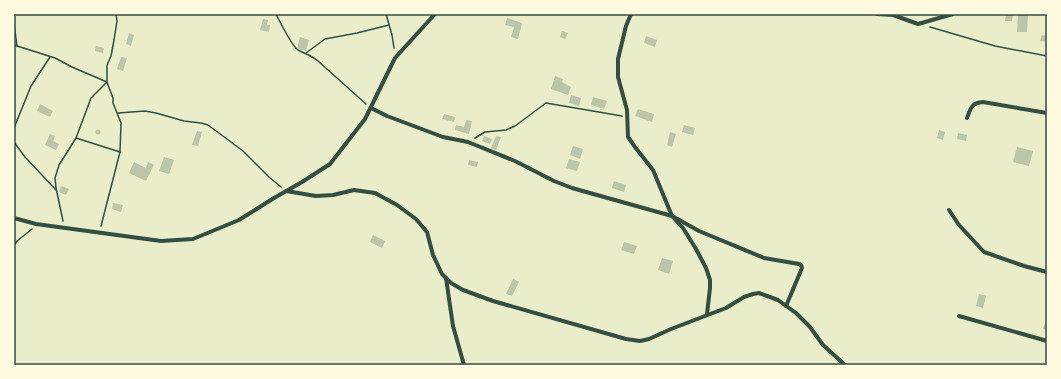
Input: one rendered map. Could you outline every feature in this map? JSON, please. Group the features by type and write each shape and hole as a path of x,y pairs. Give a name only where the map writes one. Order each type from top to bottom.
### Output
{"street":[{"path":"14,218 38,224 161,241 193,239 240,220 330,164 365,120 395,58 435,14"},
{"path":"631,14 626,26 618,59 618,77 627,110 628,137 653,170 672,216 683,228 706,268 710,280 707,314"},
{"path":"877,14 893,15 918,24 953,14"},
{"path":"967,118 972,106 976,103 988,103 1047,113"},
{"path":"371,108 387,116 443,136 468,142 515,161 572,188 672,216 699,231 764,258 801,265 802,268 786,306"},
{"path":"286,191 316,196 332,195 354,190 375,193 397,205 416,219 427,232 433,255 442,274 451,283 463,290 493,302 630,340 640,341 707,314 726,308 753,294 759,293 770,296 805,321 823,345 845,365"},
{"path":"949,210 959,225 984,252 1024,266 1047,272"},
{"path":"446,278 453,326 464,365"},
{"path":"959,316 1047,341"}],"path":[{"path":"100,232 120,152 121,123 107,82 107,65 111,56 115,35 117,21 116,14"},
{"path":"276,14 297,49 318,61 353,94 371,108"},
{"path":"386,14 392,35 395,58"},
{"path":"14,23 15,46 51,57 107,82"},
{"path":"918,24 996,46 1047,56"},
{"path":"306,53 325,39 389,25"},
{"path":"14,128 31,86 51,57"},
{"path":"65,228 56,191 55,178 59,165 76,138 91,98 107,82"},
{"path":"468,142 485,132 506,130 515,126 546,103 627,117"},
{"path":"118,113 145,111 156,112 184,121 202,122 243,151 269,177 286,191"},
{"path":"76,138 120,152"},
{"path":"14,142 56,191"},
{"path":"14,246 17,241 38,224"}],"building":[{"path":"1006,14 1013,14 1012,21 1005,21"},
{"path":"1018,14 1028,14 1027,32 1017,32"},
{"path":"507,18 522,23 518,39 511,37 514,27 505,25"},
{"path":"263,19 268,20 267,25 270,25 269,32 260,30"},
{"path":"562,31 568,33 565,39 560,37"},
{"path":"129,33 134,35 131,46 126,44"},
{"path":"1042,35 1047,36 1047,42 1040,41"},
{"path":"646,36 657,40 655,47 644,43"},
{"path":"300,37 309,40 306,51 297,48"},
{"path":"96,46 104,48 103,53 95,51"},
{"path":"121,57 127,58 123,71 117,69"},
{"path":"555,76 563,79 562,82 571,87 568,95 551,89"},
{"path":"571,95 581,98 579,106 569,103"},
{"path":"593,97 607,101 604,109 591,105"},
{"path":"40,104 53,111 50,117 37,111"},
{"path":"638,109 654,114 652,122 635,116"},
{"path":"444,114 455,117 454,122 442,119"},
{"path":"466,120 472,121 469,134 455,130 456,125 464,127"},
{"path":"684,125 695,128 693,135 682,132"},
{"path":"98,129 101,132 98,135 95,132"},
{"path":"939,130 945,132 943,140 937,138"},
{"path":"197,131 202,132 198,146 192,145"},
{"path":"670,132 676,134 672,147 667,145"},
{"path":"958,133 967,135 966,141 957,139"},
{"path":"50,134 55,136 53,141 59,144 56,150 45,145"},
{"path":"484,136 492,139 490,144 482,141"},
{"path":"496,136 501,137 496,150 491,148"},
{"path":"573,146 583,149 580,159 570,155"},
{"path":"1017,147 1033,151 1029,166 1013,162"},
{"path":"164,157 174,160 169,174 159,171"},
{"path":"569,159 580,162 577,171 566,168"},
{"path":"469,160 478,162 477,167 468,165"},
{"path":"134,162 146,168 148,162 154,165 146,181 129,173"},
{"path":"614,181 626,185 624,192 612,188"},
{"path":"61,186 69,189 66,195 59,192"},
{"path":"113,203 123,205 121,212 112,209"},
{"path":"373,235 385,241 382,248 370,242"},
{"path":"624,242 637,246 634,254 621,250"},
{"path":"662,258 673,261 669,274 658,270"},
{"path":"513,279 519,282 512,296 506,294"},
{"path":"979,294 986,296 983,308 976,306"},
{"path":"1047,318 1047,330 1043,329"}]}
